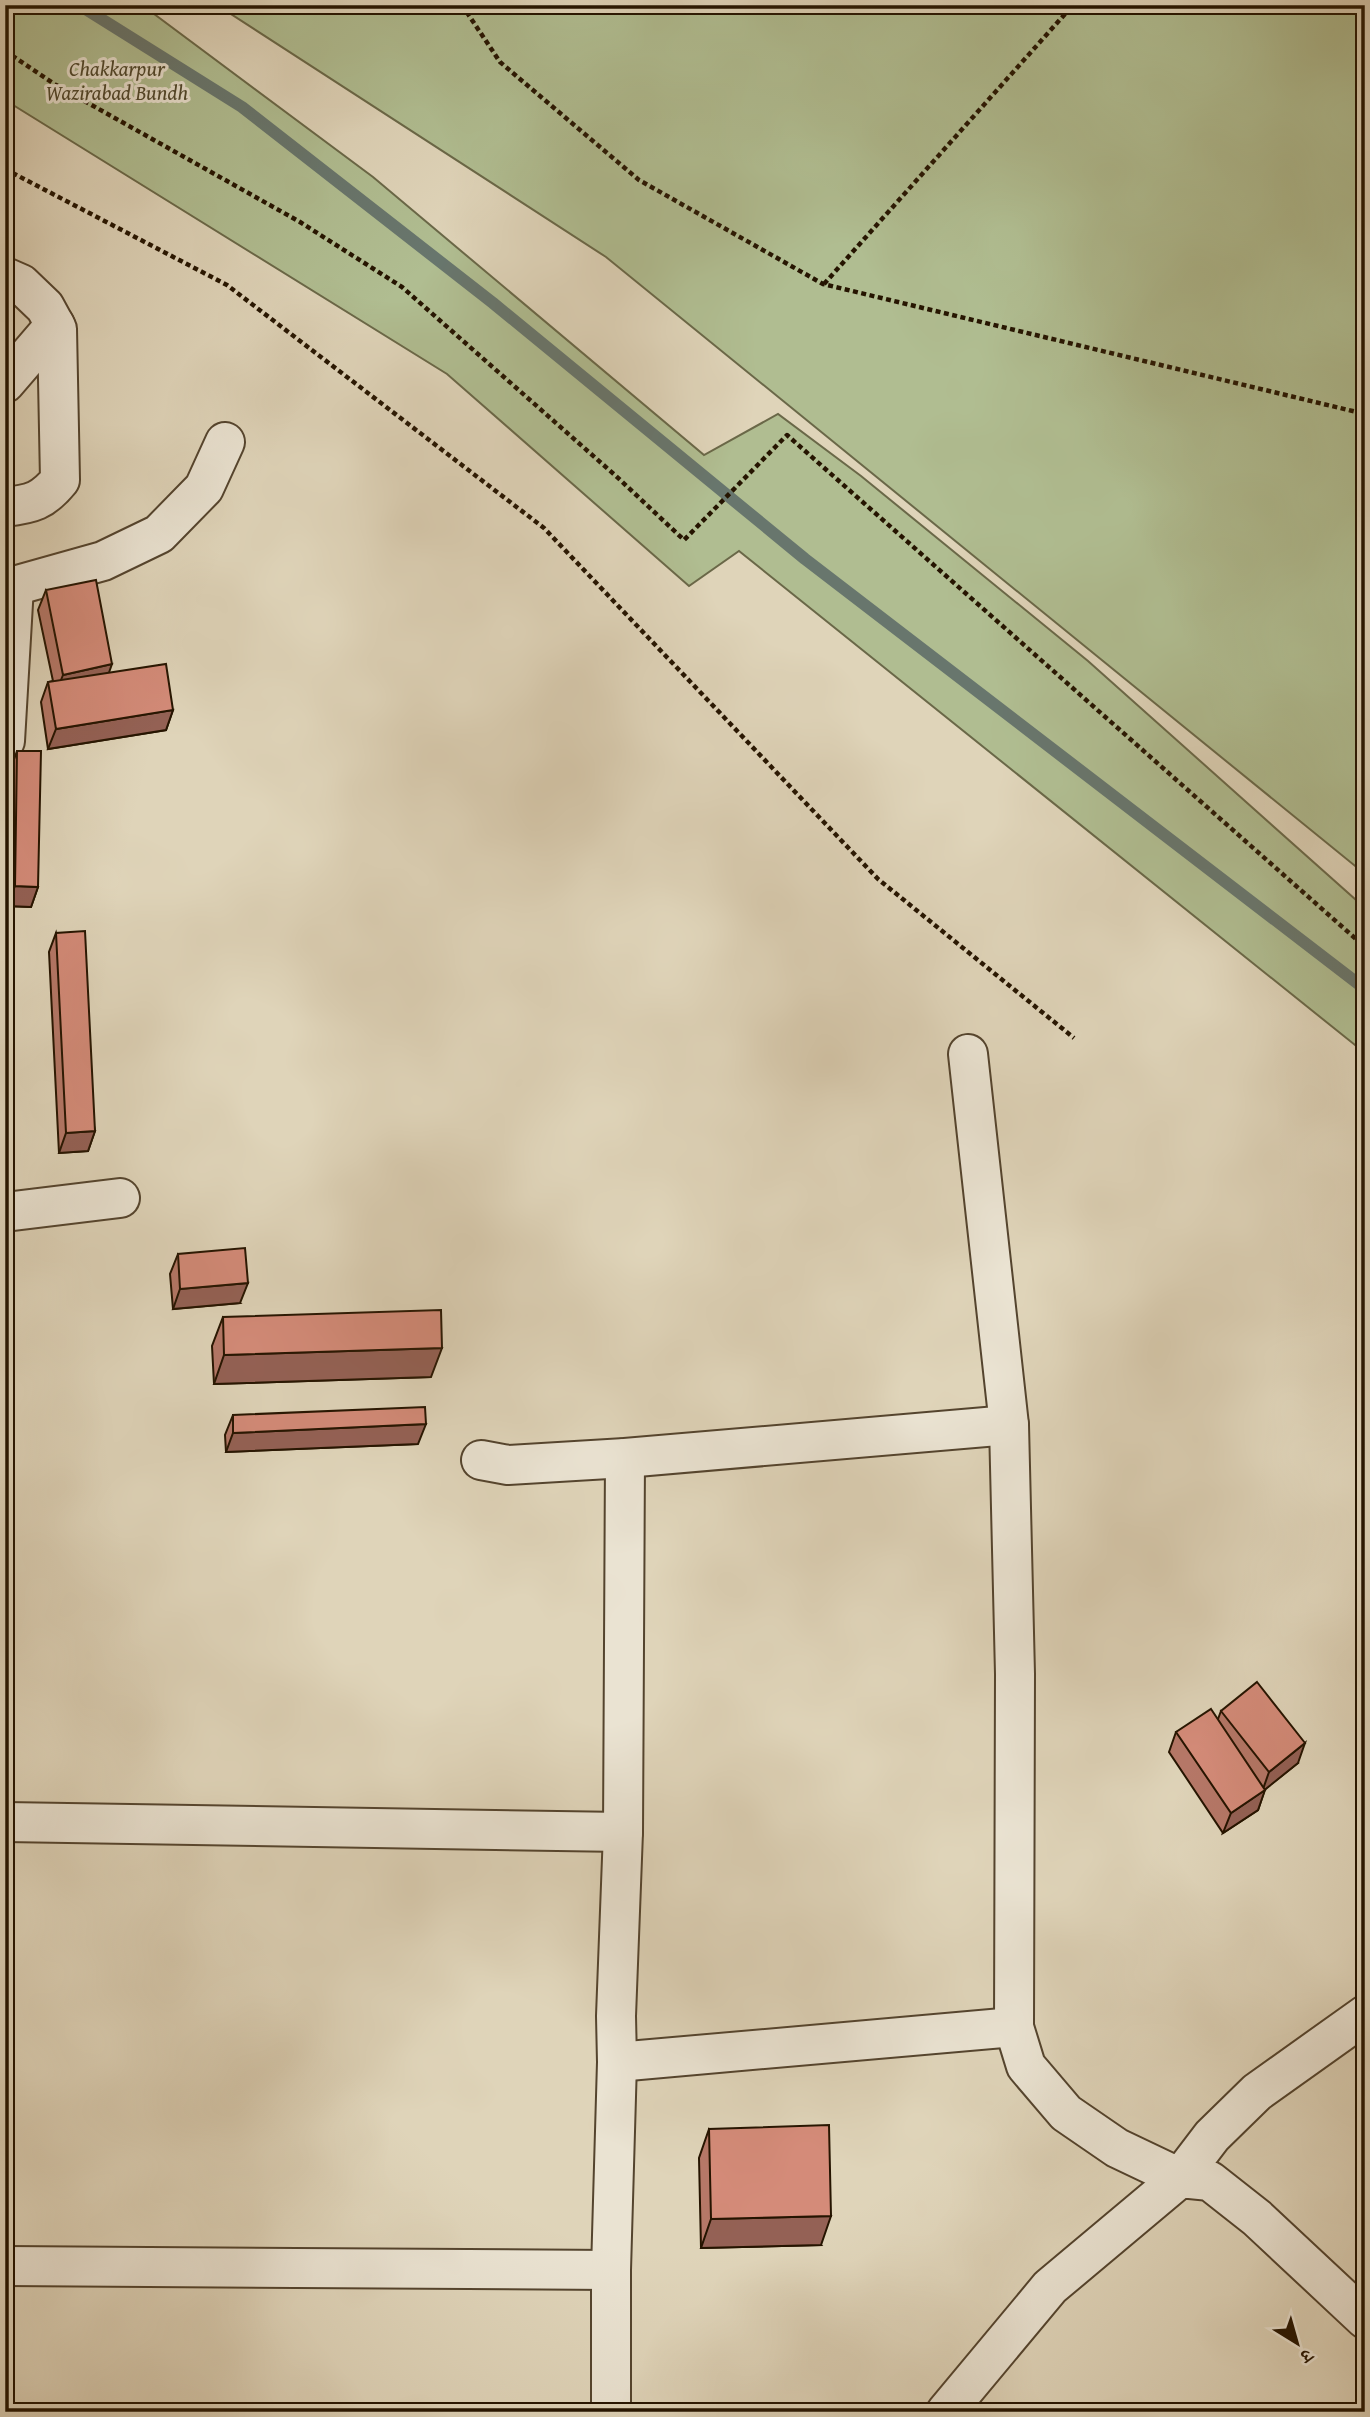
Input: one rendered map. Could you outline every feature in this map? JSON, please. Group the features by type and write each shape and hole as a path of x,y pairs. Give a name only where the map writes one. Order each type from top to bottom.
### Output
{"street":[{"path":"5,277 21,284 44,307 57,329 60,480 47,496 28,505 5,508"},
{"path":"5,383 55,325"},
{"path":"5,741 10,586 103,561 159,534 204,488 225,442"},
{"path":"968,1054 1009,1425 1015,1674 1014,2027 1026,2066 1066,2113 1117,2148 1180,2178 1210,2181 1256,2218 1365,2319"},
{"path":"5,1212 120,1198"},
{"path":"481,1460 508,1465 625,1458 1009,1425"},
{"path":"611,2412 616,2016 623,1832 625,1458"},
{"path":"5,1822 623,1832"},
{"path":"946,2412 1050,2287 1180,2178 1212,2136 1257,2092 1365,2015"},
{"path":"617,2062 1014,2027"},
{"path":"5,2266 611,2270"}],"path":[{"path":"462,5 500,62 639,180 823,284 1365,414"},
{"path":"823,284 1073,5"},
{"path":"5,51 56,85 300,222 402,287 616,476 684,540 787,435 1365,947"},
{"path":"5,169 227,285 544,528 878,879 1074,1038"}],"green space":[{"name":"Chakkarpur Wazirabad Bundh","path":"5,5 142,5 373,177 704,455 778,414 861,476 1088,661 1365,908 1365,1053 739,551 689,586 447,374 5,100"},
{"path":"217,5 1365,5 1365,874 606,257"}],"building":[{"path":"96,580 112,664 63,675 46,590"},
{"path":"166,664 173,710 56,729 48,682"},
{"path":"17,751 41,751 38,887 15,886"},
{"path":"85,931 95,1131 66,1133 56,933"},
{"path":"245,1248 248,1283 180,1289 178,1254"},
{"path":"441,1310 442,1348 224,1355 223,1317"},
{"path":"425,1407 426,1424 233,1433 233,1415"},
{"path":"1257,1682 1305,1743 1269,1772 1221,1711"},
{"path":"1211,1709 1265,1790 1231,1813 1176,1732"},
{"path":"829,2125 831,2216 711,2219 709,2129"}],"waterway":[{"path":"79,5 242,107 493,303 805,559 1365,989"}]}
